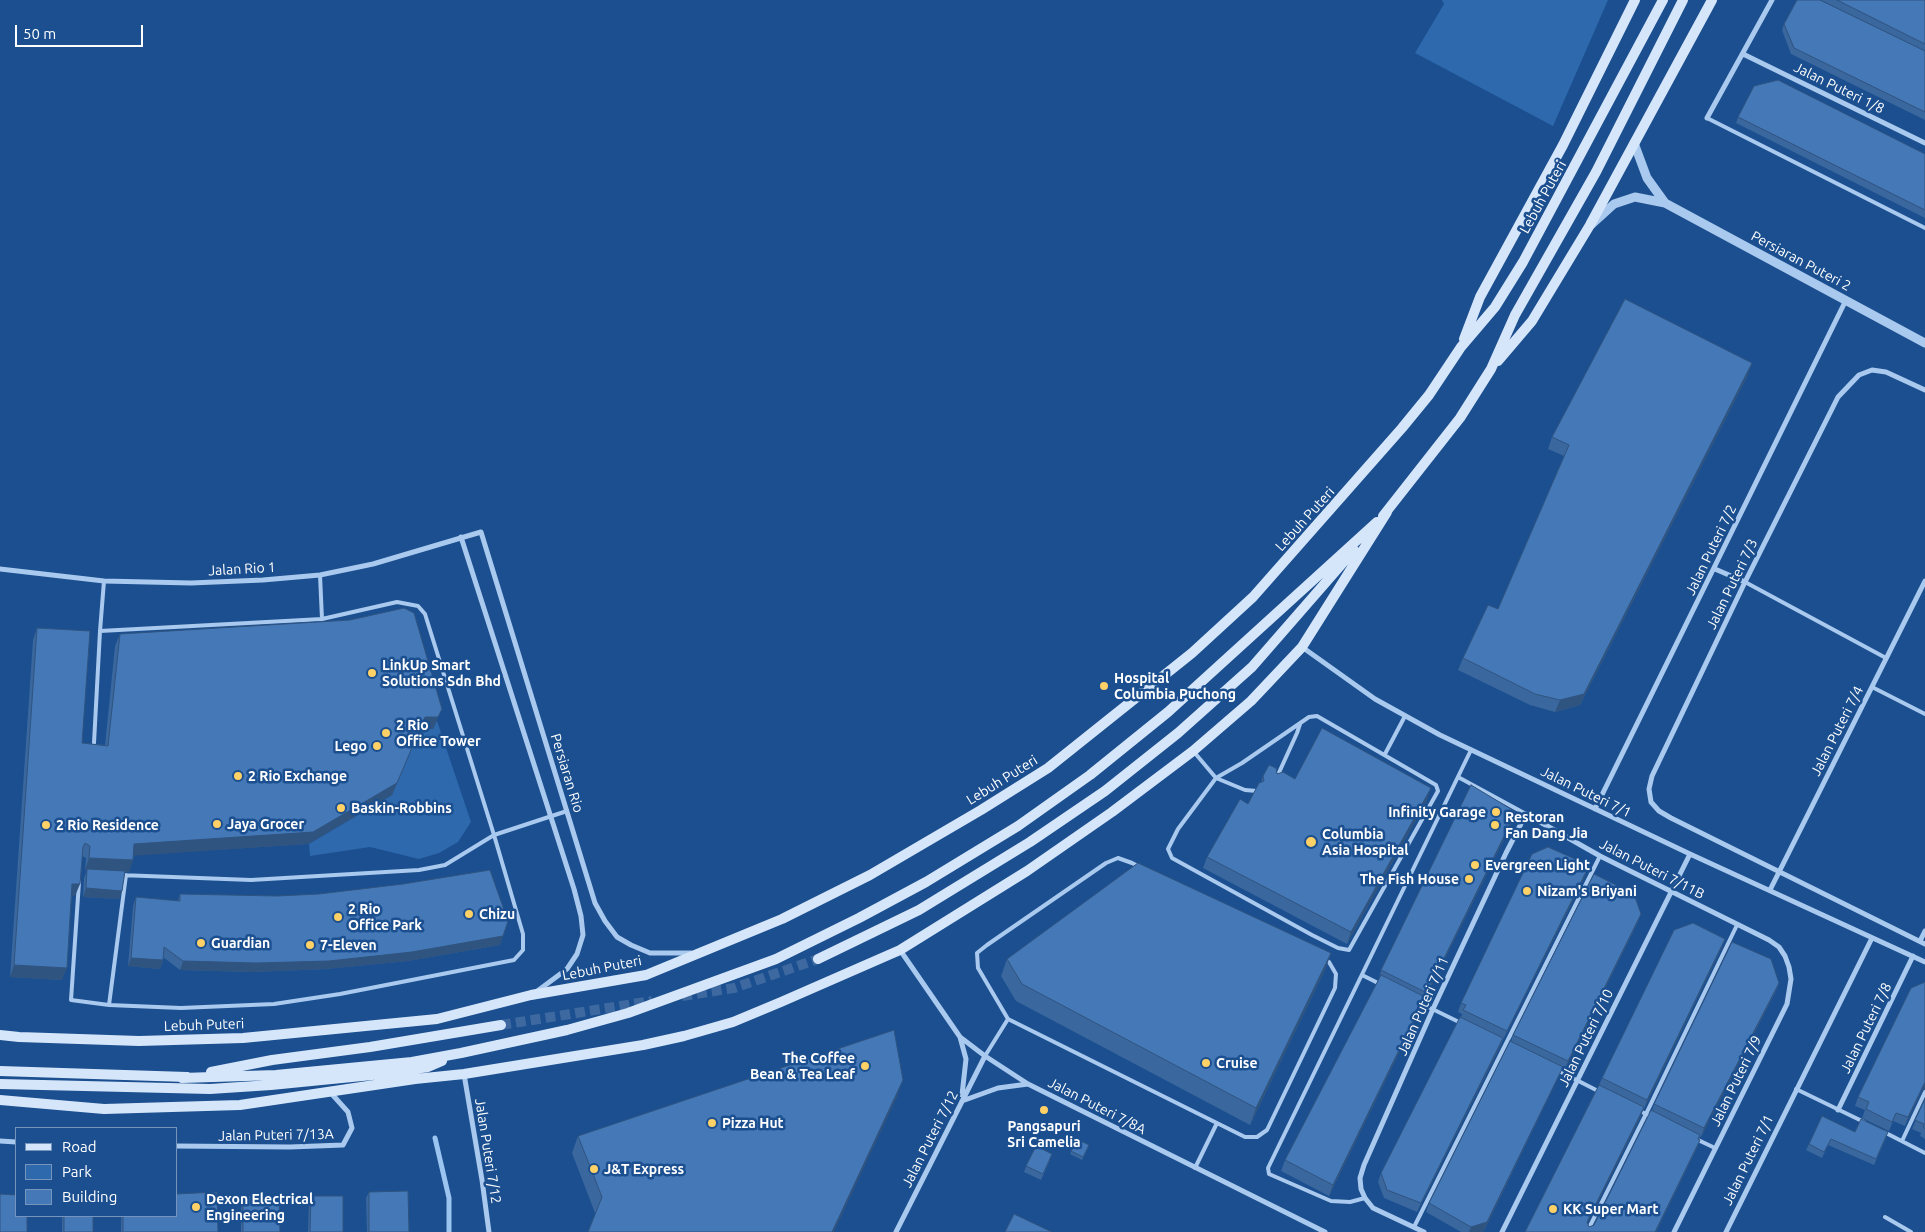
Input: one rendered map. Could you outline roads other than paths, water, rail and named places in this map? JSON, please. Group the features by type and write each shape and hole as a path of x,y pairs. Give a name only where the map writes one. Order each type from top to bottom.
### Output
{"main road":[{"path":"1461,347 1480,297 1563,145 1636,0"},
{"name":"Lebuh Puteri","path":"0,1034 19,1037 139,1041 243,1038 437,1019 531,995 646,975 782,919 870,875 981,810 1048,768 1192,653 1253,597 1402,428 1429,395 1461,347 1495,307 1523,262 1578,163 1663,0"},
{"path":"818,959 919,910 1030,842 1105,791 1178,734 1252,667 1386,512 1460,418 1491,369 1515,315 1596,172 1683,0"},
{"path":"1491,369 1532,322 1590,226 1712,0"},
{"path":"0,1100 104,1109 240,1105 415,1079 464,1074 684,1036 733,1022 765,1009 900,950 1026,871 1112,812 1193,751 1251,701 1302,647 1386,512"},
{"path":"0,1071 182,1078 276,1075 412,1062 576,1028 628,1014 776,959 926,882 1018,826 1090,776 1168,712 1386,512"},
{"path":"182,1078 272,1060 370,1047 501,1025"},
{"name":"Lebuh Puteri","path":"0,1039 19,1037"},
{"path":"0,1084 210,1089 271,1085 373,1076 428,1067 462,1053"},
{"path":"0,1094 17,1100"}],"street":[{"path":"1708,118 1772,0"},
{"name":"Jalan Puteri 1/8","path":"1743,54 1925,143"},
{"name":"Persiaran Puteri 2","path":"1634,143 1647,178 1665,203"},
{"name":"Persiaran Puteri 2","path":"1590,226 1614,204 1635,197 1665,203 1925,343"},
{"name":"Jalan Puteri 7/2","path":"1595,808 1846,300"},
{"name":"Jalan Puteri 7/3","path":"1779,871 1659,811 1651,802 1649,789 1652,776 1745,582 1838,397 1859,375 1872,370 1886,372 1925,390"},
{"name":"Persiaran Rio","path":"481,532 595,903 617,937 650,953 697,953"},
{"name":"Jalan Rio 1","path":"0,569 104,581 191,583 263,580 320,575 373,564 481,532"},
{"name":"Persiaran Rio","path":"461,538 574,888 581,916 583,936 577,954 567,969 531,995"},
{"path":"1715,568 1745,582"},
{"name":"Jalan Puteri 7/4","path":"1770,890 1925,581"},
{"name":"Jalan Puteri 7/1","path":"1302,647 1374,699 1471,750 1690,854 1925,962"},
{"name":"Jalan Puteri 7/11B","path":"1526,814 1600,856 1769,940"},
{"name":"Jalan Puteri 7/11","path":"1364,1198 1360,1178 1364,1165 1433,1009 1526,814"},
{"name":"Jalan Puteri 7/10","path":"1502,1232 1690,854"},
{"path":"1779,871 1922,943 1925,931"},
{"name":"Jalan Puteri 7/1","path":"1726,1232 1872,938"},
{"name":"Jalan Puteri 7/9","path":"1674,1232 1786,1004 1790,992 1791,979 1786,956 1779,947 1769,940"},
{"name":"Jalan Puteri 7/8A","path":"900,950 960,1037 985,1056 1028,1084 1325,1232"},
{"name":"Jalan Puteri 7/8","path":"1838,1110 1913,956"},
{"path":"960,1037 966,1059 962,1101 998,1088 1028,1084"},
{"name":"Jalan Puteri 7/12","path":"896,1232 985,1056"},
{"name":"Jalan Puteri 7/12","path":"464,1074 489,1232"},
{"name":"Jalan Puteri 7/13A","path":"178,1146 343,1145 352,1128 348,1112 329,1092"},
{"path":"0,1141 15,1142"},
{"path":"1364,1198 1373,1208 1424,1232"}],"lane":[{"path":"1708,118 1925,228"},
{"path":"320,575 322,619"},
{"path":"94,743 104,581"},
{"path":"1745,582 1886,658"},
{"path":"80,874 71,1000 109,1005 181,1008 274,1004 340,994 514,960 523,950 523,934 494,835 425,614 418,606 398,602 322,619 100,631"},
{"path":"1872,687 1925,714"},
{"path":"1317,716 1436,785 1438,791 1350,950 1338,948 1312,935 1172,858 1168,848 1174,836 1216,778 1242,763 1300,723 1309,717 1317,716"},
{"path":"1385,754 1405,716"},
{"path":"1275,782 1298,733 1300,723"},
{"path":"1364,1198 1350,1202 1331,1201 1269,1174 1268,1168 1471,750"},
{"path":"1193,751 1216,778 1245,790 1257,791"},
{"path":"1458,777 1526,814"},
{"path":"117,875 251,880 419,870 445,865 494,835 567,811"},
{"path":"1414,1227 1600,856"},
{"path":"1118,858 1132,863 1329,962 1336,974 1335,988 1267,1130 1257,1137 1245,1137 1008,1018 978,968 977,954 1106,863 1118,858"},
{"path":"109,1005 126,875"},
{"path":"1587,1232 1737,925"},
{"path":"1362,975 1389,988"},
{"path":"1415,1001 1465,1025"},
{"path":"985,1056 1008,1018"},
{"path":"1497,1041 1513,1049"},
{"path":"1553,1069 1603,1093"},
{"path":"1796,1089 1870,1126"},
{"path":"1902,1141 1925,1092"},
{"path":"1629,1106 1654,1118"},
{"path":"1195,1168 1217,1123"},
{"path":"1878,1129 1925,1153"},
{"path":"1689,1136 1715,1148"},
{"path":"1885,1217 1911,1232"}],"waterway":[{"path":"435,1138 449,1198 449,1232"}],"tunnel":[{"path":"682,996 734,988 818,959"},
{"path":"501,1025 652,1001"}],"place":[{"name":"LinkUp Smart Solutions Sdn Bhd","path":"372,673"},
{"name":"Hospital Columbia Puchong","path":"1104,686"},
{"name":"2 Rio Office Tower","path":"386,733"},
{"name":"Lego","path":"377,746"},
{"name":"2 Rio Exchange","path":"238,776"},
{"name":"Baskin-Robbins","path":"341,808"},
{"name":"Infinity Garage","path":"1496,812"},
{"name":"Jaya Grocer","path":"217,824"},
{"name":"2 Rio Residence","path":"46,825"},
{"name":"Restoran Fan Dang Jia","path":"1495,825"},
{"name":"Columbia Asia Hospital","path":"1311,842"},
{"name":"Evergreen Light","path":"1475,865"},
{"name":"The Fish House","path":"1469,879"},
{"name":"Nizam's Briyani","path":"1527,891"},
{"name":"Chizu","path":"469,914"},
{"name":"2 Rio Office Park","path":"338,917"},
{"name":"Guardian","path":"201,943"},
{"name":"7-Eleven","path":"310,945"},
{"name":"Cruise","path":"1206,1063"},
{"name":"The Coffee Bean & Tea Leaf","path":"865,1066"},
{"name":"Pangsapuri Sri Camelia","path":"1044,1110"},
{"name":"Pizza Hut","path":"712,1123"},
{"name":"J&T Express","path":"594,1169"},
{"name":"Dexon Electrical Engineering","path":"196,1207"},
{"name":"KK Super Mart","path":"1553,1209"}]}
